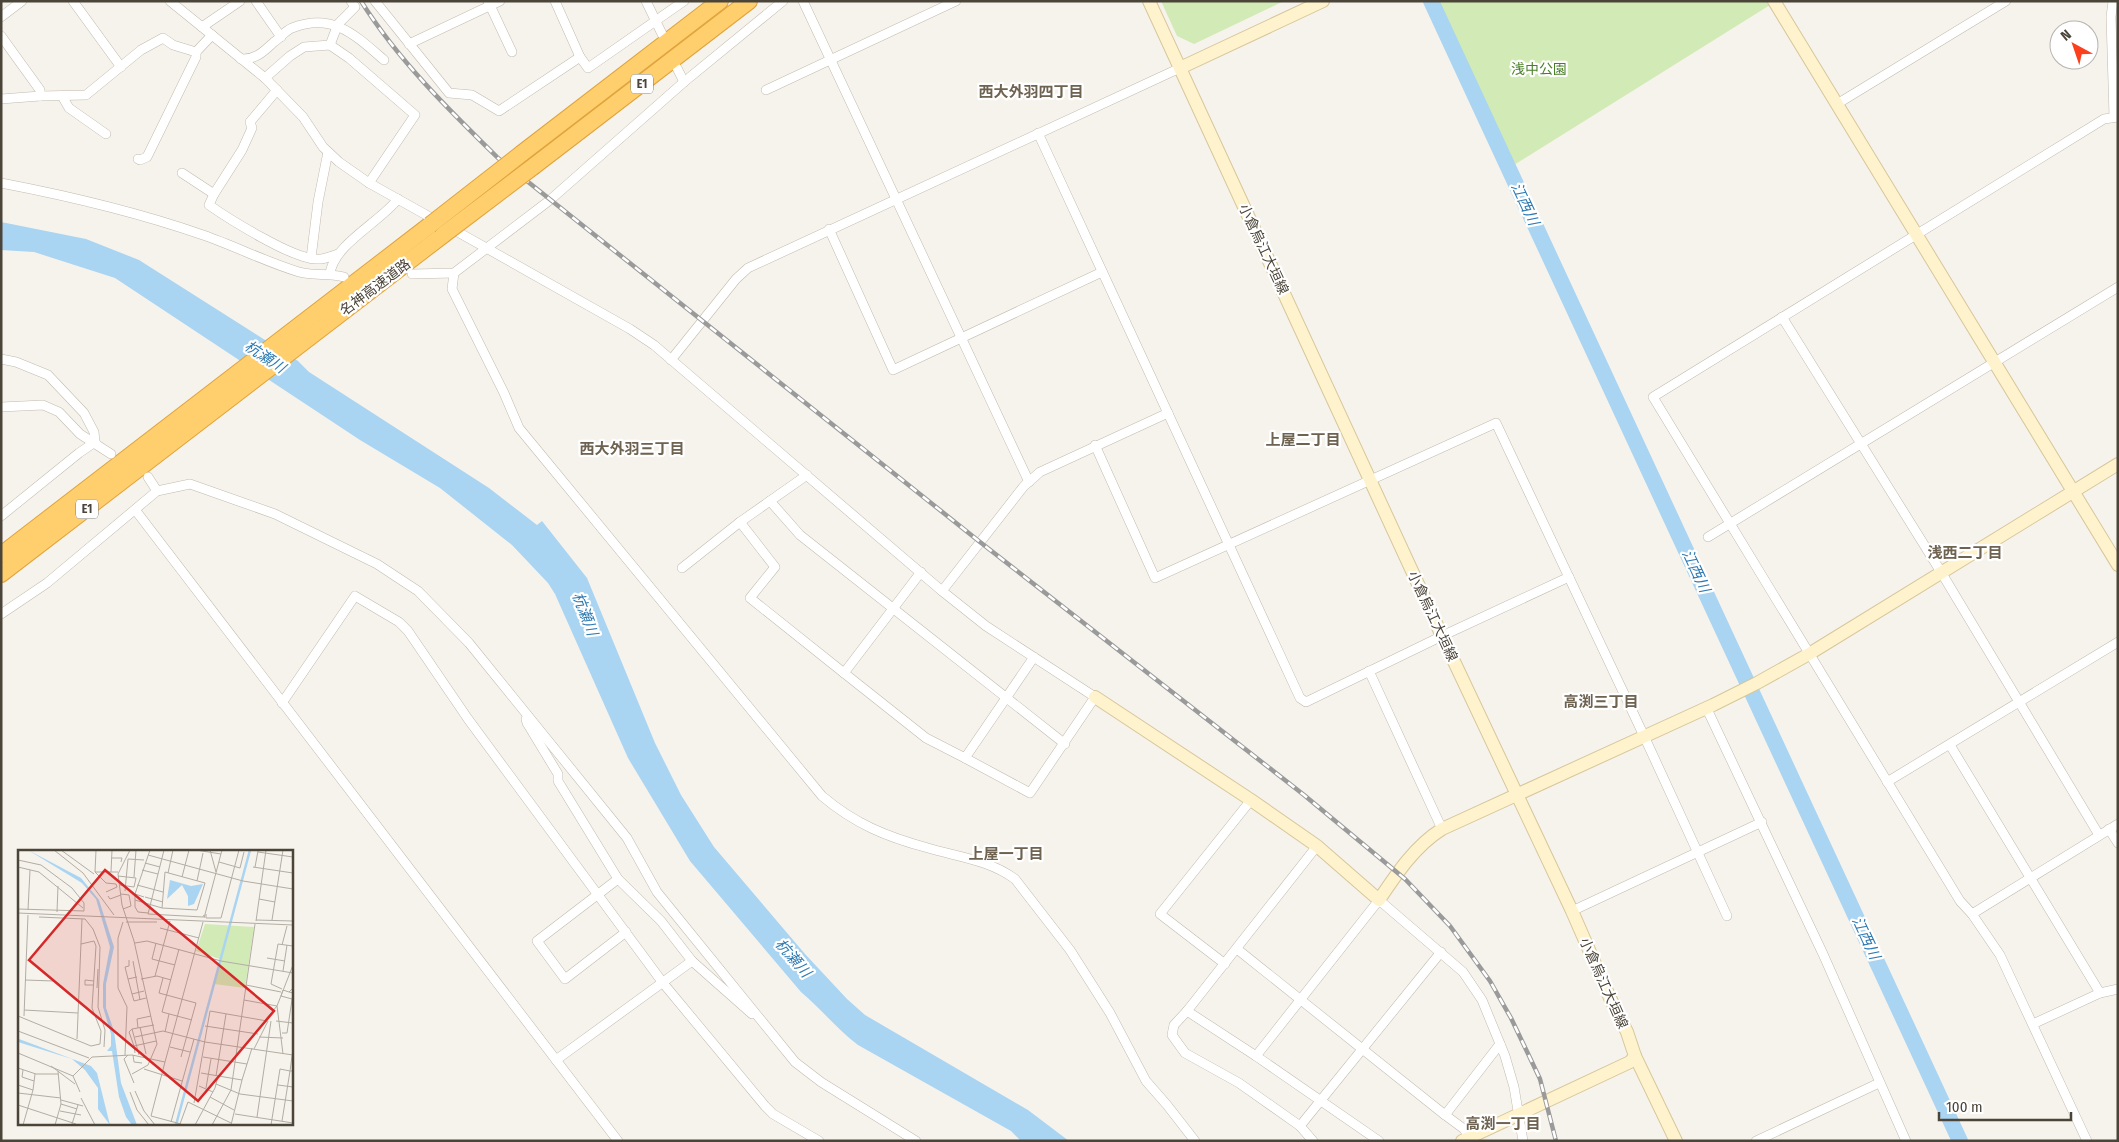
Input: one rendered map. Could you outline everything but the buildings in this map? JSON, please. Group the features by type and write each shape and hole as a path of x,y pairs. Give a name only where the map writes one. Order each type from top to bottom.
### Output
{"highway":[{"name":"名神高速道路","path":"1,574 166,438 312,325 430,225 720,1"},
{"name":"名神高速道路","path":"312,325 443,235 749,1"},
{"name":"名神高速道路","path":"1,555 166,438"}],"street":[{"path":"1,17 22,1"},
{"path":"73,1 121,67"},
{"path":"170,1 265,78 303,117 323,147 369,184 487,248 630,329 654,345 942,591 986,626 1251,800 1317,846 1463,972 1482,1000 1510,1071 1523,1141"},
{"path":"202,27 240,1"},
{"path":"256,1 281,37"},
{"path":"330,45 338,25 355,8 351,1"},
{"path":"375,1 449,93 472,95 499,111 580,58"},
{"path":"409,44 489,3 500,1"},
{"path":"555,1 580,58 588,68 684,1"},
{"path":"646,1 662,34"},
{"path":"412,274 454,273 557,194 684,82 783,1"},
{"path":"803,1 1028,482"},
{"path":"766,90 956,1"},
{"name":"小倉烏江大垣線","path":"1148,1 1442,636 1572,911 1627,1032 1635,1056 1676,1141"},
{"path":"672,360 709,311 748,268 1323,1"},
{"path":"1774,1 2118,565"},
{"path":"1837,104 2006,1"},
{"path":"2087,1141 2000,955 1972,914 1960,902 1653,397 2096,124 2116,117 2111,17 2113,1"},
{"path":"489,3 512,52"},
{"path":"242,59 257,56 291,28 319,22 338,25 355,34 384,60"},
{"path":"138,159 147,157 196,57 196,52 212,34"},
{"path":"1,36 40,90 40,96"},
{"path":"1,99 86,95 141,50 163,38 173,45 196,52"},
{"path":"265,78 304,46 330,45 349,58 415,114 369,184"},
{"path":"677,68 684,82"},
{"path":"277,90 250,122 252,128 242,150 209,205 235,222 297,254 316,259 338,254"},
{"path":"62,96 69,108 106,134"},
{"path":"1038,133 1300,698 1306,702 1570,577"},
{"path":"311,258 318,202 328,152"},
{"path":"182,173 214,194"},
{"path":"1,183 71,197 125,211 203,235 300,272 344,277"},
{"path":"330,274 331,267 338,254 398,199"},
{"path":"829,229 894,370 1102,272"},
{"path":"454,273 452,289 504,393 519,428 822,796 844,815 880,834 988,863 1015,879 1070,950 1110,1013 1146,1081 1167,1104 1195,1141"},
{"path":"1708,537 2118,286"},
{"path":"1782,317 1941,572 2099,835"},
{"path":"1,358 48,375 84,413 94,432 95,442"},
{"path":"1,407 43,405 59,412 80,434 111,454"},
{"path":"942,591 1028,482 1040,472 1168,413"},
{"path":"1095,446 1155,578 1496,423 1570,577 1727,916"},
{"path":"1,516 95,442"},
{"path":"1256,1056 1379,900 1399,871 1428,838 1442,829 1757,683 1809,654 2118,464"},
{"path":"682,568 740,522 807,475"},
{"path":"148,477 157,491"},
{"path":"1,614 47,583 136,511 157,491 190,484 275,514 377,564 418,591 469,643 627,838 657,892 774,1036 802,1067 821,1082 916,1141"},
{"path":"770,501 800,535 1064,744"},
{"path":"136,511 618,1141"},
{"path":"740,522 775,567 750,598 926,738 1030,793 1095,698"},
{"path":"844,673 920,572"},
{"path":"282,703 355,596 399,622 408,631 468,719 663,983 765,1106 773,1114 819,1141"},
{"path":"1887,782 2118,642"},
{"path":"965,758 1034,657"},
{"path":"1369,671 1442,829"},
{"path":"1709,706 1823,954 1906,1141"},
{"path":"526,714 526,723 558,774 558,780 618,879 661,921 692,961 750,1013 761,1018"},
{"path":"1950,745 2100,993"},
{"path":"1225,964 1160,914 1251,800"},
{"path":"1572,911 1762,822"},
{"path":"1972,914 2118,824"},
{"path":"2109,829 2118,843"},
{"path":"1313,1141 1300,1126 1239,1083 1185,1053 1172,1035 1174,1026 1317,846"},
{"path":"618,879 537,942 565,979 626,932"},
{"path":"1236,949 1446,1115 1464,1130 1468,1140 1518,1114 1630,1062 1635,1056"},
{"path":"1300,1126 1322,1102 1441,952"},
{"path":"556,1060 692,961"},
{"path":"2033,1024 2100,993 2118,989"},
{"path":"1187,1011 1379,1141"},
{"path":"1446,1115 1500,1044"},
{"path":"1756,1141 1879,1083"}],"green space":[{"path":"1161,1 1284,1 1194,44 1177,36"},
{"name":"浅中公園","path":"1431,1 1767,1 1770,5 1509,168"}],"water":[{"name":"杭瀬川","path":"1,222 86,239 139,260 298,361 309,372 489,488 537,525 542,521 587,578 655,743 681,795 714,847 805,954 847,999 865,1015 1028,1110 1069,1141 1021,1141 1011,1131 858,1045 801,992 690,861 628,758 555,594 548,583 512,545 440,488 360,440 115,278 34,252 1,250"}],"waterway":[{"name":"江西川","path":"1431,1 1960,1141"}],"railway":[{"path":"361,1 391,44 425,84 498,158 980,542 1304,795 1405,879 1450,926 1490,981 1511,1018 1540,1079 1556,1141"}],"district":[{"name":"西大外羽四丁目","path":"1031,92"},
{"name":"上屋二丁目","path":"1303,440"},
{"name":"西大外羽三丁目","path":"632,449"},
{"name":"浅西二丁目","path":"1965,553"},
{"name":"高渕三丁目","path":"1601,702"},
{"name":"上屋一丁目","path":"1006,854"},
{"name":"高渕一丁目","path":"1503,1124"}]}
